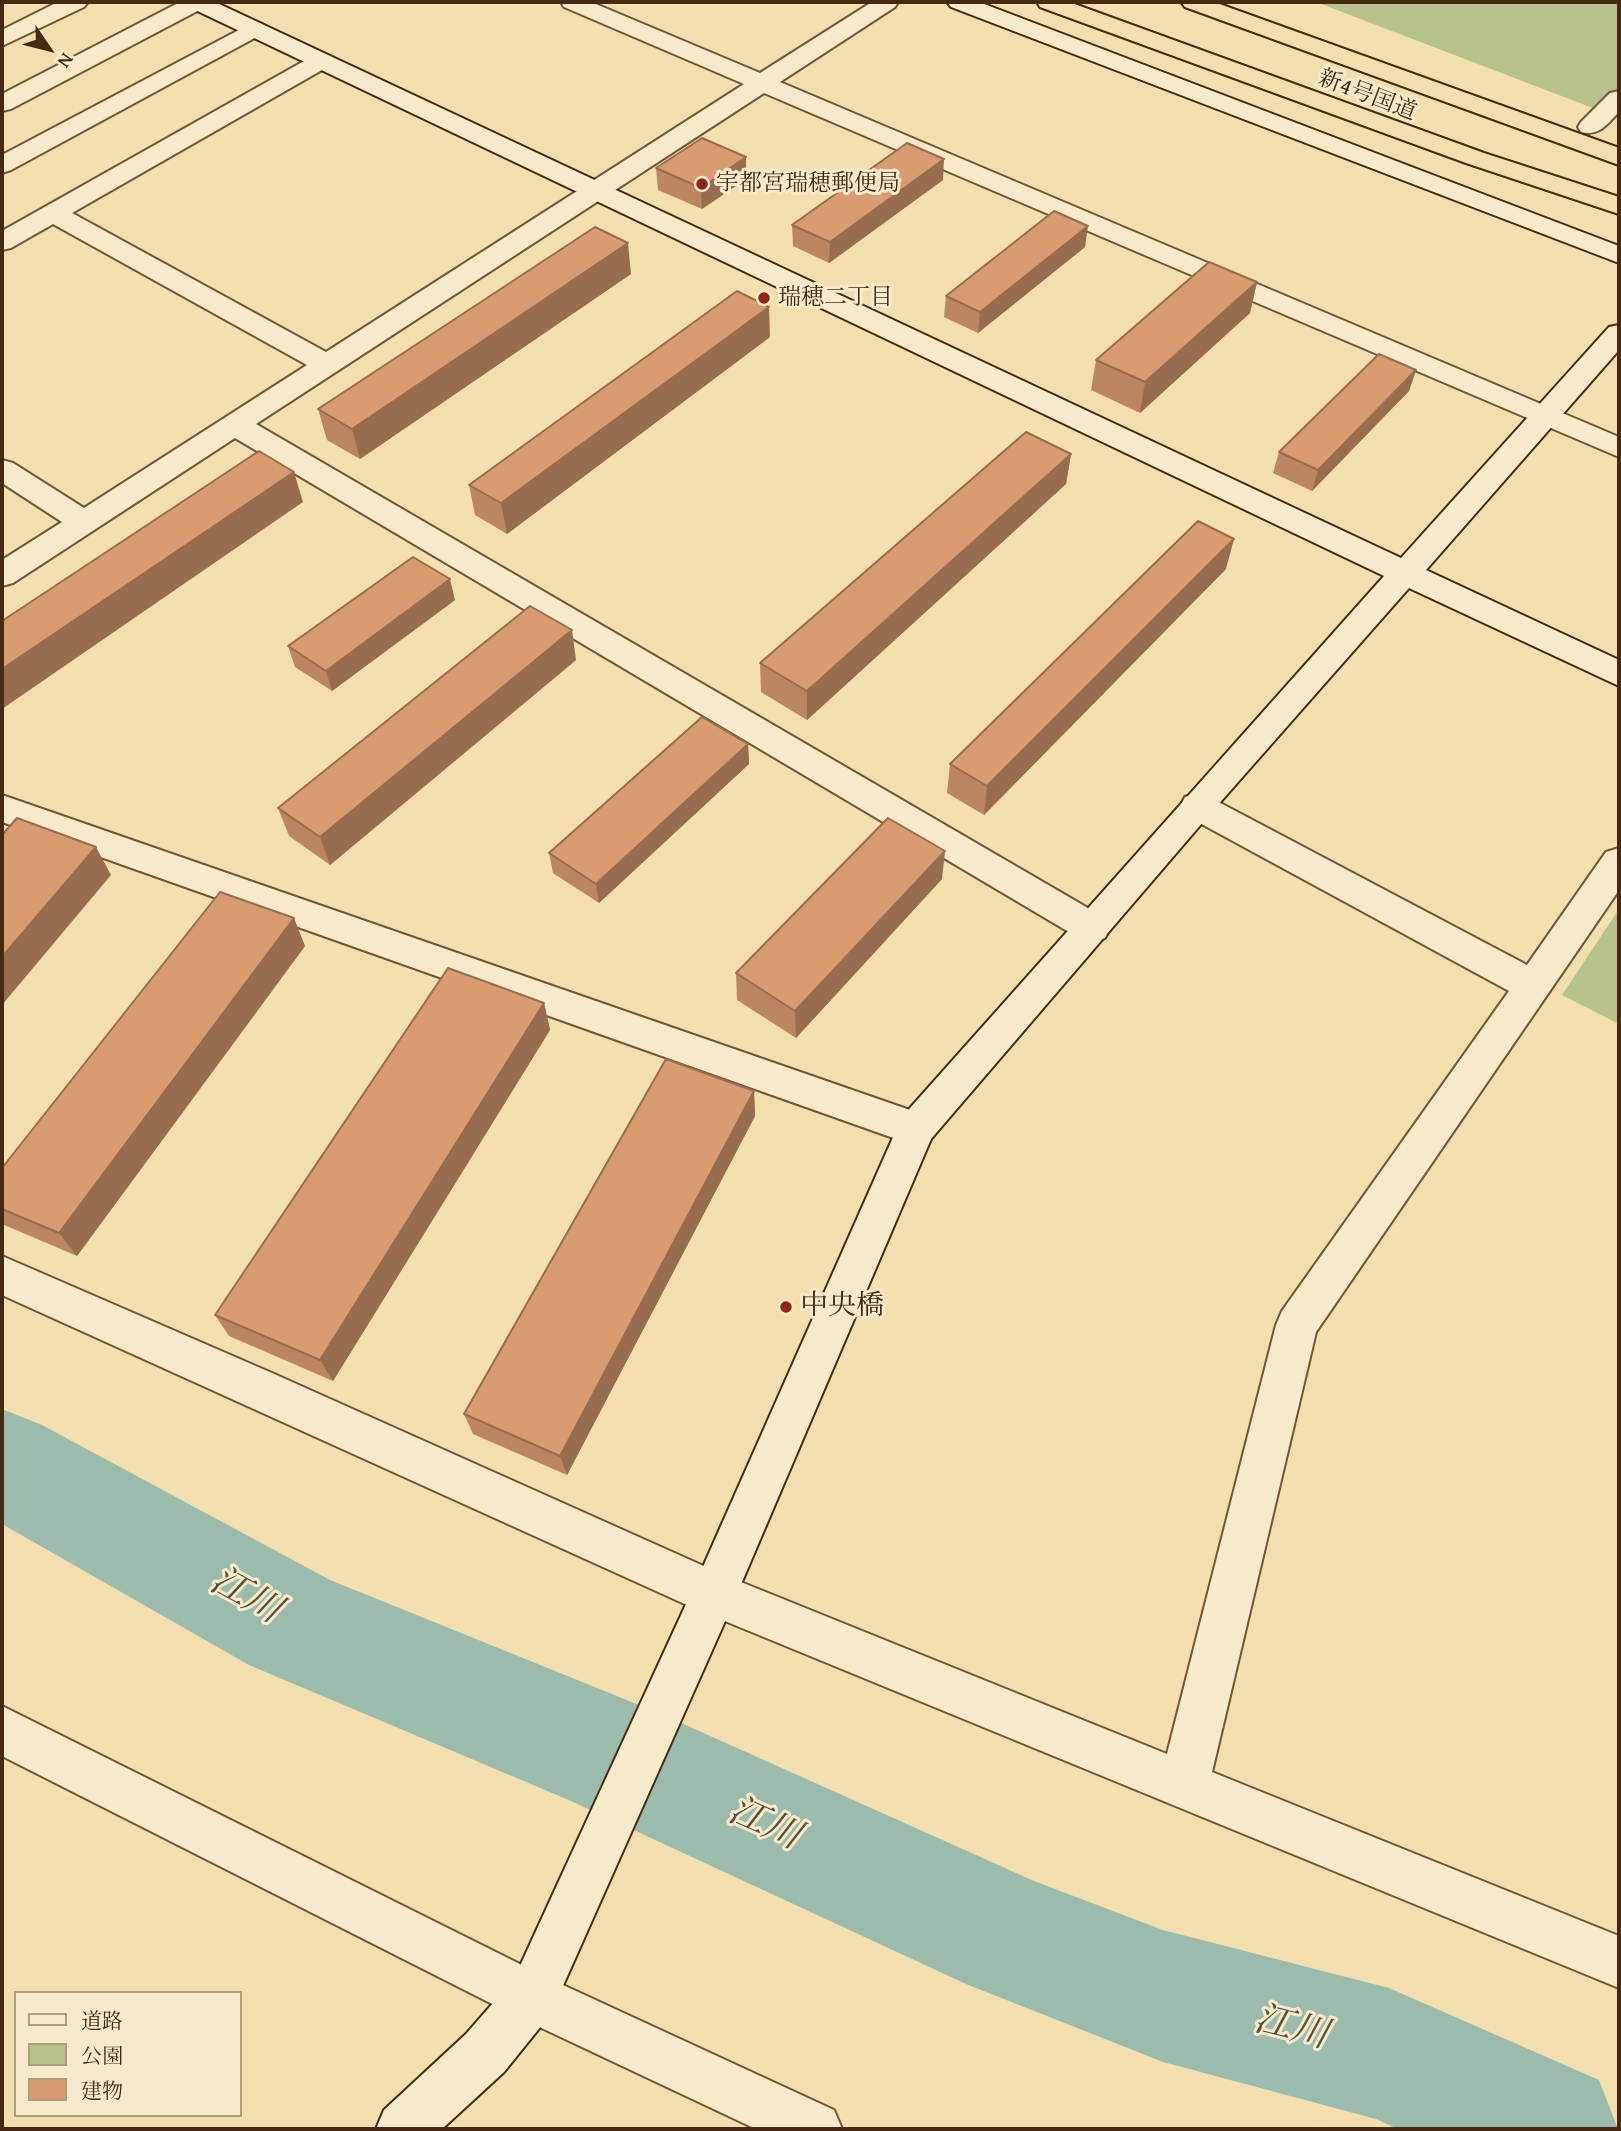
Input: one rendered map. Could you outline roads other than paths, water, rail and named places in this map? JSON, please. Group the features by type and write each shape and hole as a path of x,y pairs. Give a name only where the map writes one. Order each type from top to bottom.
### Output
{"highway":[{"path":"1048,2 1475,158 1619,206"},
{"name":"新4号国道","path":"1113,2 1619,192"},
{"name":"新4号国道","path":"1193,2 1619,157"},
{"path":"1254,2 1619,139"}],"street":[{"path":"2,38 76,2"},
{"path":"2,104 197,2 1619,674"},
{"path":"572,2 1619,448"},
{"path":"2,575 887,2"},
{"path":"959,2 1619,255"},
{"path":"2,166 254,29"},
{"path":"2,242 321,61"},
{"path":"1590,127 1619,98"},
{"path":"53,213 327,364"},
{"path":"403,2129 485,2053 532,1997 687,1656 916,1129 1197,806 1619,333"},
{"path":"234,424 1092,928"},
{"path":"2,470 84,522"},
{"path":"1197,806 1531,985"},
{"path":"2,808 916,1129"},
{"path":"1184,1785 1297,1325 1619,862"},
{"path":"2,1275 714,1594 1619,1962"},
{"path":"2,1730 532,1997 815,2129"}],"waterway":[{"name":"江川","path":"2,1463 291,1623 615,1757 1012,1938 1163,1996 1389,2055 1550,2129"}],"place":[{"name":"宇都宮瑞穂郵便局","path":"702,184"},
{"name":"瑞穂二丁目","path":"764,298"},
{"name":"中央橋","path":"786,1307"}]}
